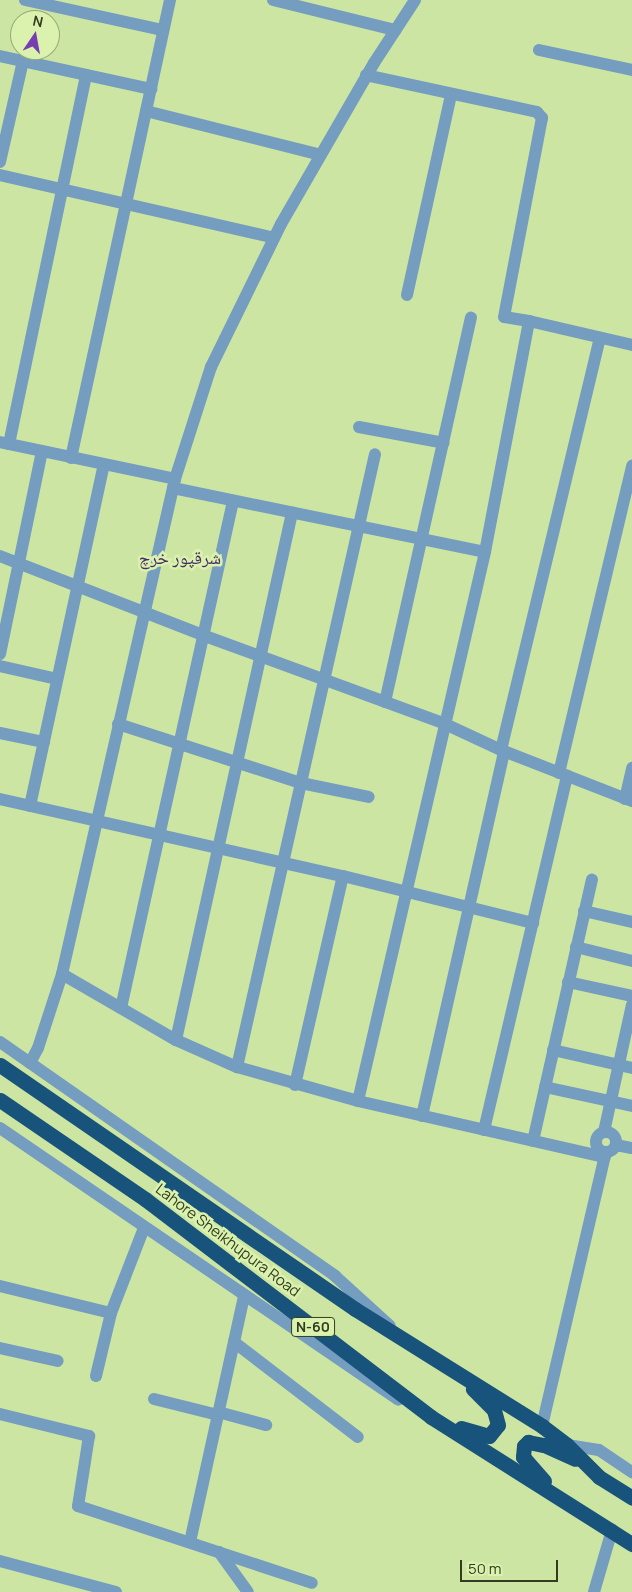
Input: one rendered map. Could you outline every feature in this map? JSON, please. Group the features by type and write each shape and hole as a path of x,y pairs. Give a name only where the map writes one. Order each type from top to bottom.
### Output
{"highway":[{"name":"Lahore Sheikhupura Road","path":"0,1065 355,1310 542,1426 567,1445 582,1462 632,1498"},
{"name":"Lahore Sheikhupura Road","path":"0,1100 145,1199 431,1417 632,1544"},
{"path":"431,1417 480,1435 490,1436 497,1430 498,1419 494,1410 457,1372"},
{"path":"557,1495 523,1456 524,1446 533,1442 582,1462"}],"street":[{"path":"25,0 164,30"},
{"path":"71,458 170,0"},
{"path":"273,0 395,30"},
{"path":"30,1064 38,1048 62,974 95,821 174,484 211,367 274,238 366,75 415,0"},
{"path":"539,50 632,70"},
{"path":"0,56 151,89"},
{"path":"0,162 23,61"},
{"path":"86,75 5,443 104,465 233,501 358,527 424,538 485,552"},
{"path":"366,75 541,114 504,317 632,345"},
{"path":"407,295 451,94"},
{"path":"146,111 321,154"},
{"path":"0,175 274,238"},
{"path":"385,702 424,538 471,317"},
{"path":"358,1101 443,723 485,552 529,321"},
{"path":"422,1116 502,750 600,338"},
{"path":"359,427 444,443"},
{"path":"0,654 42,451"},
{"path":"237,1067 374,454"},
{"path":"30,806 104,465"},
{"path":"484,1130 532,923 563,774 632,466"},
{"path":"121,1008 205,636 233,501"},
{"path":"176,1040 263,656 292,513"},
{"path":"0,556 205,636 443,723 502,750 628,800 632,768"},
{"path":"0,666 57,679"},
{"path":"118,724 180,746 301,783 369,797"},
{"path":"0,733 44,742"},
{"path":"0,799 343,876 532,923"},
{"path":"295,1085 343,876"},
{"path":"533,1141 592,880"},
{"path":"584,911 632,922"},
{"path":"576,947 632,961"},
{"path":"62,974 176,1040 237,1067 295,1085 533,1141 609,1151 632,1148"},
{"path":"568,982 632,996"},
{"path":"609,1151 598,1148 596,1140 604,1132 629,1029 632,1005"},
{"path":"0,1042 335,1276 406,1341"},
{"path":"553,1050 632,1068"},
{"path":"545,1087 632,1106"},
{"path":"0,1128 377,1387 431,1417"},
{"path":"542,1426 609,1151"},
{"path":"96,1376 111,1313 144,1228"},
{"path":"0,1286 111,1313"},
{"path":"190,1542 244,1296"},
{"path":"234,1342 358,1437"},
{"path":"0,1348 58,1361"},
{"path":"154,1399 266,1425"},
{"path":"0,1414 89,1436 78,1506 312,1583"},
{"path":"567,1445 599,1450 632,1472"},
{"path":"594,1592 612,1530"},
{"path":"219,1552 248,1592"},
{"path":"0,1561 116,1592"}],"district":[{"name":"شرقپور خرچ","path":"180,557"}]}
